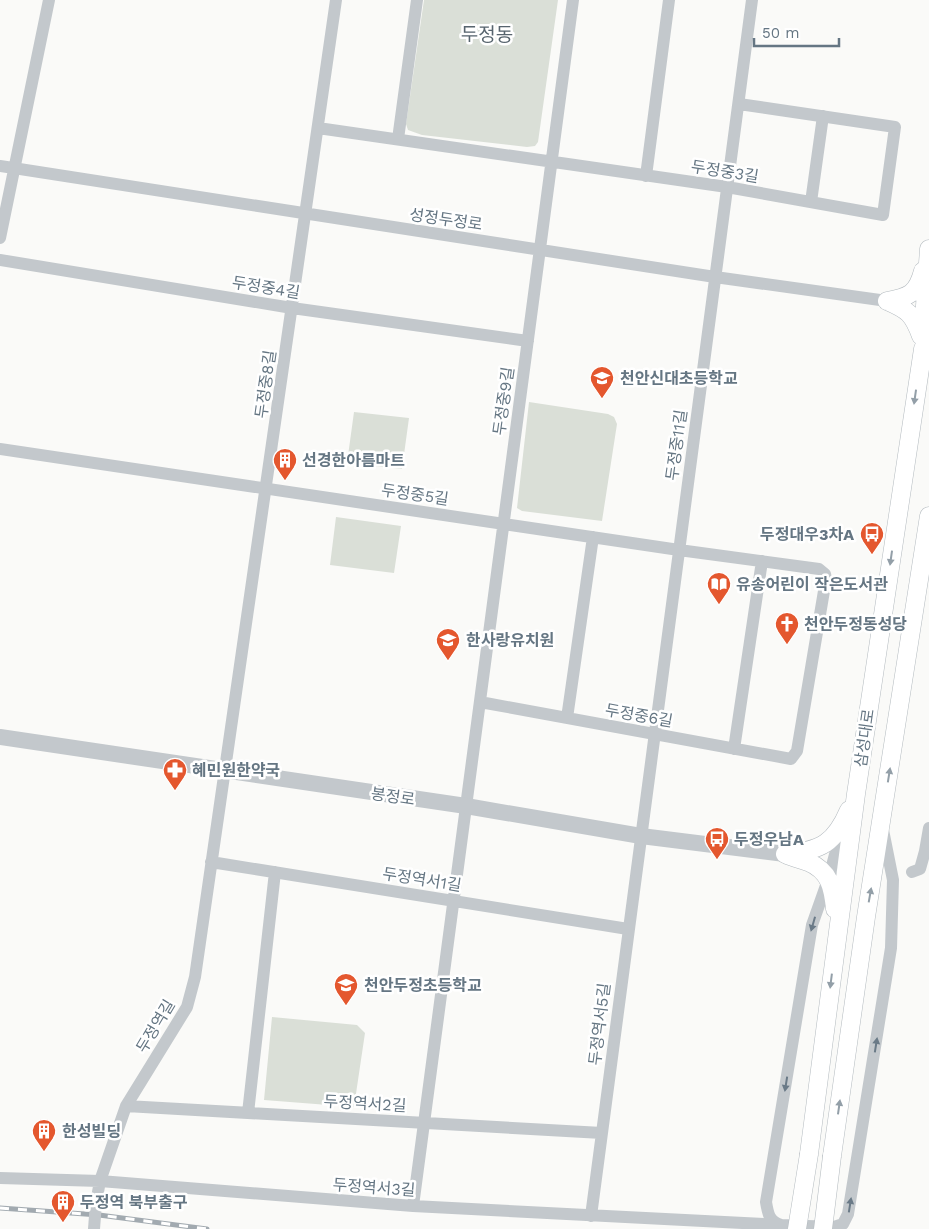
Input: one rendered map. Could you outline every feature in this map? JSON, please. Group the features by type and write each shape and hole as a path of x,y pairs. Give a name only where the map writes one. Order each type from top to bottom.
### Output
{"main road":[{"path":"887,301 905,298 913,293 923,273 929,240"},
{"name":"삼성대로","path":"789,1227 809,1154 856,794 924,336 929,249"},
{"path":"887,301 909,313 924,336"},
{"name":"삼성대로","path":"823,1229 866,917 929,516"},
{"path":"786,854 815,848 830,841 842,828 856,794"},
{"path":"786,854 809,863 828,878 833,888 838,928"}],"street":[{"path":"0,238 49,0"},
{"name":"두정중8길","path":"226,772 336,0"},
{"path":"398,139 417,0"},
{"name":"두정중9길","path":"413,1206 573,0"},
{"path":"646,176 670,0"},
{"name":"두정중11길","path":"641,836 752,0"},
{"name":"두정중3길","path":"318,128 727,188 883,215 896,127 739,104"},
{"path":"811,202 823,116"},
{"name":"성정두정로","path":"0,166 715,277 887,301"},
{"name":"두정중4길","path":"0,260 292,308 528,341"},
{"name":"두정중5길","path":"0,449 819,569 825,574 826,580 797,751 791,759"},
{"path":"567,718 593,537"},
{"path":"734,749 762,561"},
{"name":"두정중6길","path":"480,702 791,759"},
{"name":"봉정로","path":"0,737 226,772 466,806 641,836 786,854"},
{"name":"두정역길","path":"94,1229 100,1181 126,1106 187,1007 195,977 226,772"},
{"name":"두정역서3길","path":"0,1178 100,1181 413,1206 834,1228 843,1224 848,1214 891,948 893,880 882,823"},
{"path":"746,1224 762,1215 766,1202 812,925 842,828"},
{"path":"912,872 920,869 929,828"},
{"name":"두정역서5길","path":"591,1216 641,836"},
{"name":"두정역서1길","path":"211,862 628,929"},
{"path":"248,1113 275,872"},
{"name":"두정역서2길","path":"126,1106 602,1133"},
{"path":"766,1202 768,1214 774,1223 789,1227"}],"shaded area":[{"path":"424,0 558,0 538,142 535,146 527,147 422,135 408,130 406,124"},
{"path":"529,402 608,414 614,417 617,424 602,521 522,511 517,508"},
{"path":"354,412 409,418 402,469 347,463"},
{"path":"336,517 401,526 394,573 330,565"},
{"path":"272,1017 357,1025 365,1033 354,1107 264,1100"}],"railway":[{"path":"0,1208 99,1215 207,1229"}],"place":[{"name":"천안신대초등학교","path":"602,399"},
{"name":"선경한아름마트","path":"285,481"},
{"name":"두정대우3차A","path":"872,555"},
{"name":"유송어린이 작은도서관","path":"719,605"},
{"name":"천안두정동성당","path":"787,645"},
{"name":"한사랑유치원","path":"448,661"},
{"name":"혜민원한약국","path":"175,791"},
{"name":"두정우남A","path":"717,860"},
{"name":"천안두정초등학교","path":"346,1006"},
{"name":"한성빌딩","path":"44,1152"},
{"name":"두정역 북부출구","path":"63,1223"}],"district":[{"name":"두정동","path":"487,34"}]}
